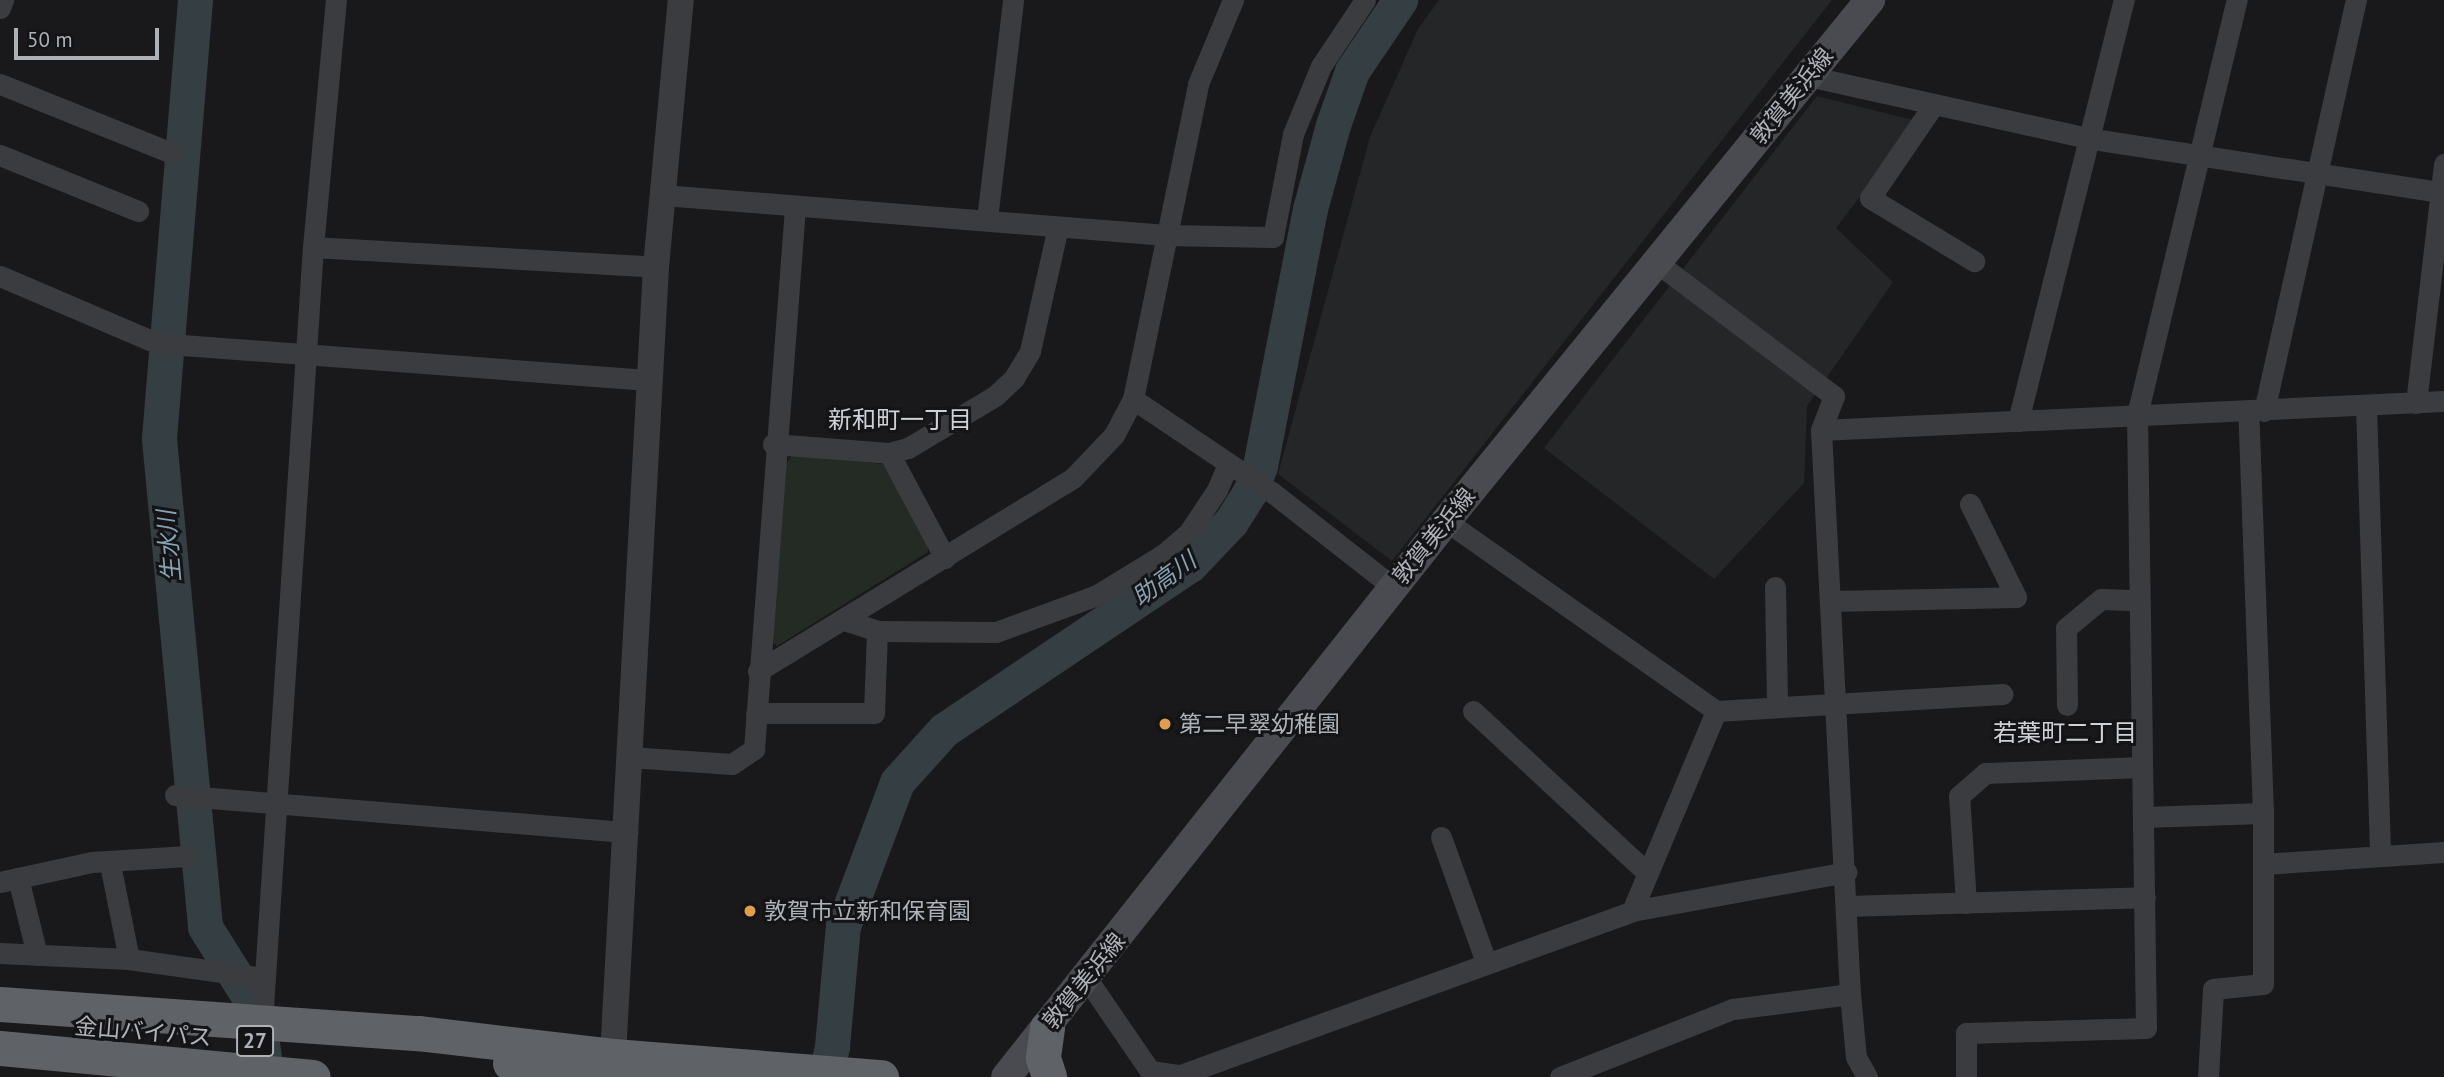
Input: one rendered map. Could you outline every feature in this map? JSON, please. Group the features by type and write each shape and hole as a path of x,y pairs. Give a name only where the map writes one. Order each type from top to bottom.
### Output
{"highway":[{"path":"0,1004 418,1033 612,1067 881,1077"},
{"name":"金山バイパス","path":"0,1020 662,1077"},
{"path":"1047,1028 1043,1058 1049,1077"},
{"name":"金山バイパス","path":"0,1048 313,1077"},
{"path":"0,1064 128,1077"}],"main road":[{"name":"敦賀美浜線","path":"1006,1077 1087,979 1393,587 1870,0"}],"street":[{"path":"0,8 3,0"},
{"path":"263,1007 313,247 336,0"},
{"path":"612,1067 656,267 681,0"},
{"path":"987,219 1013,0"},
{"path":"758,671 1073,478 1114,435 1133,399 1198,84 1233,0"},
{"path":"663,195 1166,235 1273,237 1293,134 1321,66 1366,0"},
{"path":"2018,421 2093,139 2124,0"},
{"path":"1966,1077 1966,1033 2146,1028 2137,415 2196,154 2236,0"},
{"path":"2208,1077 2213,989 2263,984 2256,412 2318,174 2356,0"},
{"path":"1808,76 1932,107 2093,139 2442,192"},
{"path":"0,84 172,153"},
{"path":"1932,107 1870,198 1974,261"},
{"path":"0,155 138,211"},
{"path":"2416,403 2444,164"},
{"path":"629,757 732,764 754,749 774,444 795,207"},
{"path":"774,444 889,453 908,448 995,396 1014,378 1030,351 1058,227"},
{"path":"313,247 656,267"},
{"path":"1656,262 1834,396 1821,430 1846,872 1850,993 1856,1057 1867,1077"},
{"path":"0,276 156,343 306,352 651,380"},
{"path":"1133,399 1273,493 1393,587"},
{"path":"1821,430 2256,412 2444,401"},
{"path":"2367,405 2380,854"},
{"path":"889,453 945,558"},
{"path":"845,620 877,631 996,632 1097,595 1164,554 1189,532 1217,490 1228,464"},
{"path":"1831,601 2016,597 1970,504"},
{"path":"1446,521 1716,711 2002,694"},
{"path":"1775,587 1777,706"},
{"path":"2067,705 2066,628 2101,599 2138,600"},
{"path":"756,713 874,713 877,631"},
{"path":"1473,711 1646,872"},
{"path":"1632,911 1646,872 1716,711"},
{"path":"1966,902 1959,796 1985,773 2142,767"},
{"path":"175,795 276,806 627,832"},
{"path":"2143,817 2263,813"},
{"path":"1441,837 1486,962"},
{"path":"2263,864 2380,854 2444,852"},
{"path":"37,955 9,880 92,862 110,864 187,856"},
{"path":"110,864 129,959"},
{"path":"1087,979 1150,1072 1180,1075 1203,1072 1486,962 1632,911 1846,872"},
{"path":"1847,906 2145,897"},
{"path":"0,953 129,959 265,978"},
{"path":"1560,1077 1733,1009 1850,993"}],"shaded area":[{"path":"1439,0 1832,0 1392,561 1278,474 1370,137 1418,29"},
{"path":"1817,96 1917,121 1836,228 1893,282 1807,406 1804,483 1714,579 1544,448"},
{"path":"793,454 883,464 929,541 928,552 777,646 769,639 782,469"}],"waterway":[{"name":"生水川","path":"195,0 159,439 205,927 257,1010 267,1077"},
{"name":"助高川","path":"825,1077 832,1046 843,926 897,782 944,730 1190,565 1231,522 1250,492 1260,466 1310,209 1333,125 1352,71 1400,0"}],"tunnel":[{"path":"261,1077 263,1013"}],"place":[{"name":"第二早翠幼稚園","path":"1165,724"},
{"name":"敦賀市立新和保育園","path":"750,911"}],"district":[{"name":"新和町一丁目","path":"900,420"},
{"name":"若葉町二丁目","path":"2065,733"}]}
